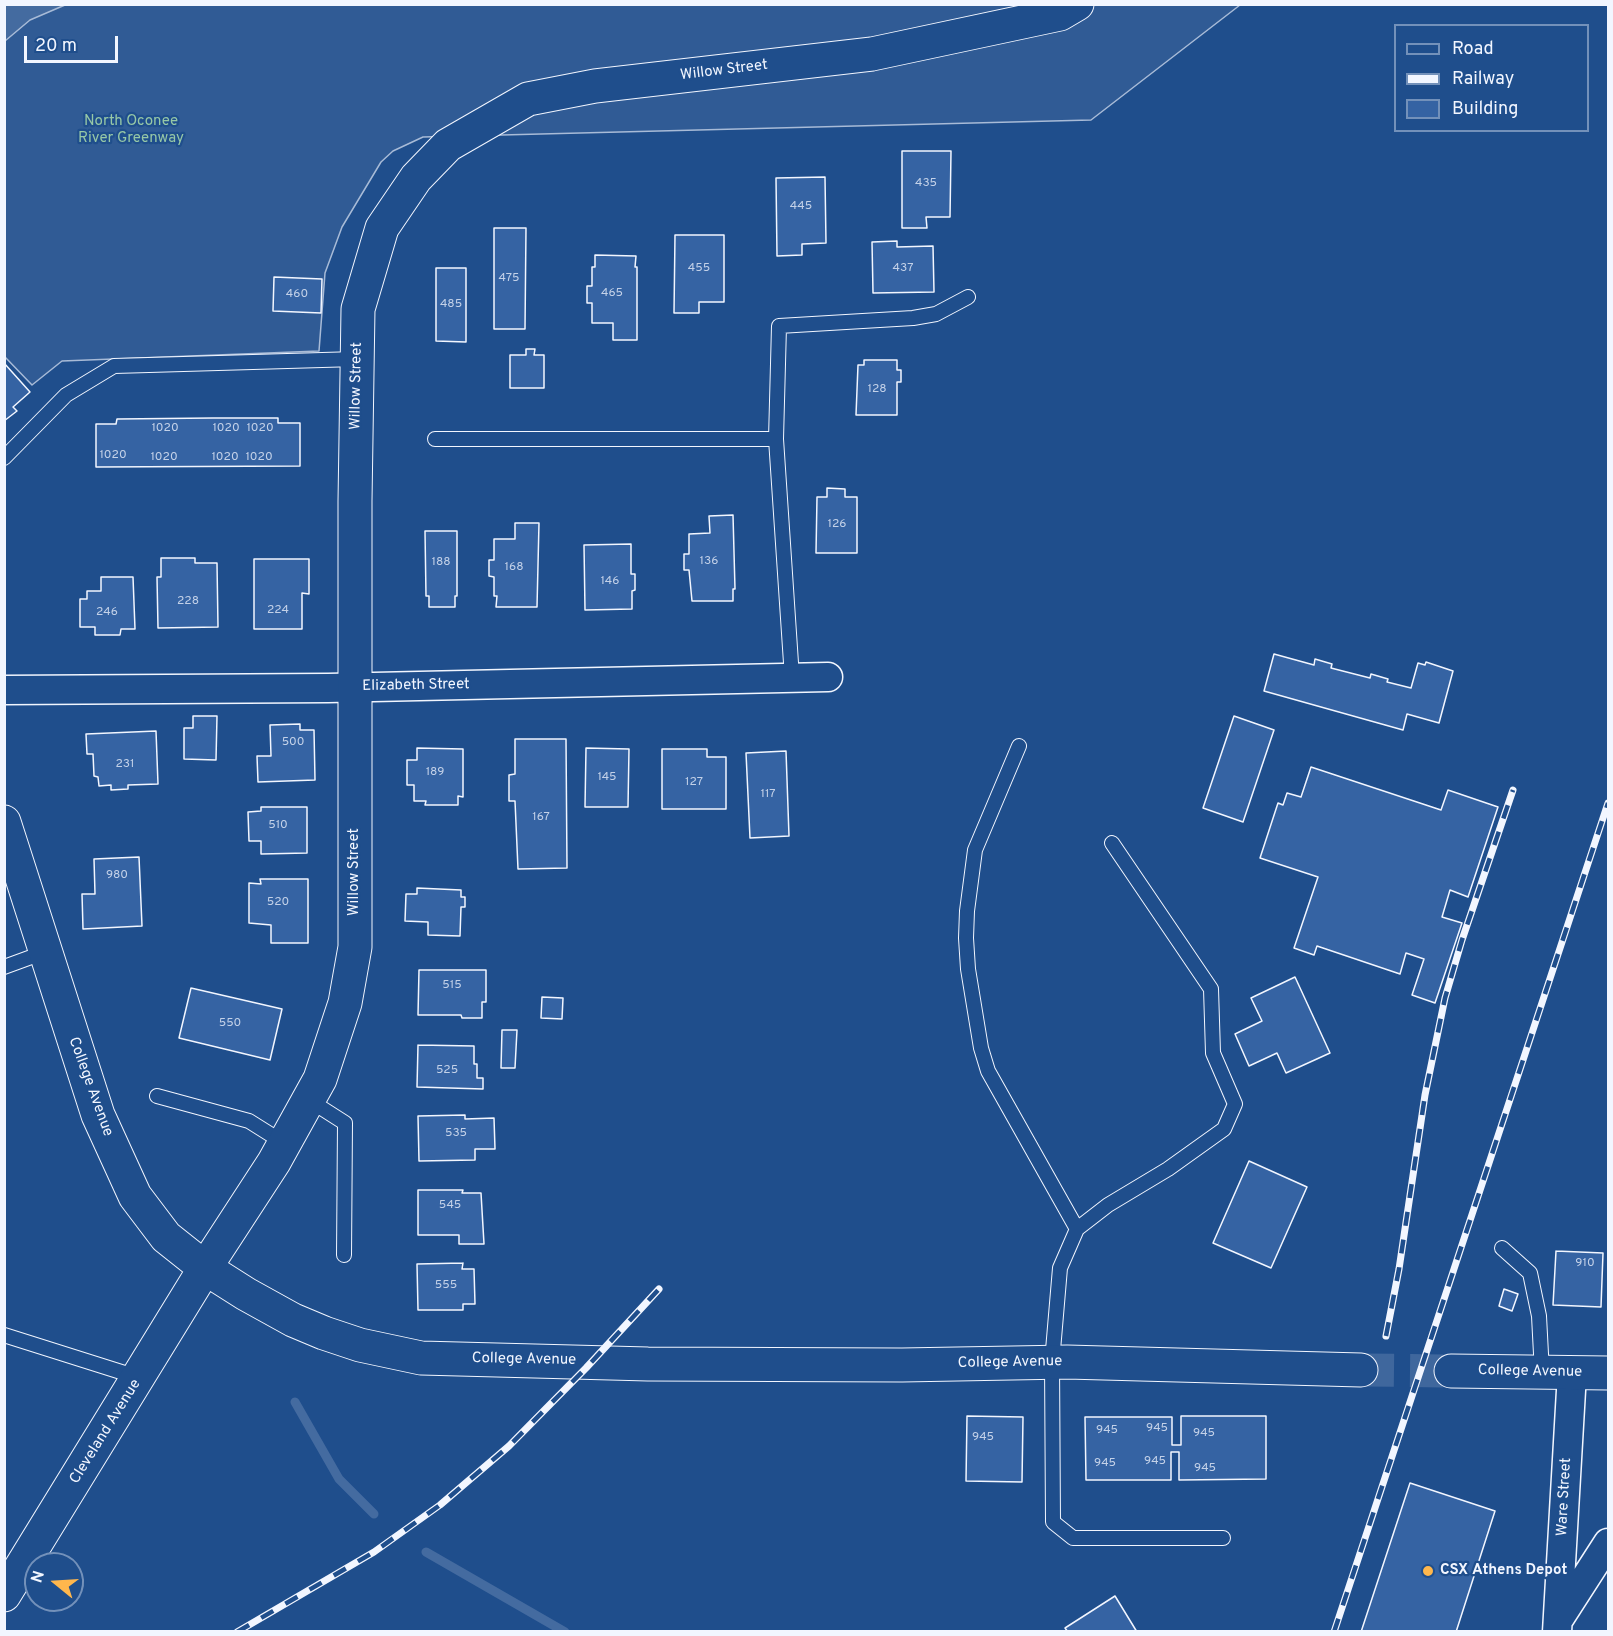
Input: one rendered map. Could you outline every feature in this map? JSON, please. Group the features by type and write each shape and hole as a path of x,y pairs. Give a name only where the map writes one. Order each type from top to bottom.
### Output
{"street":[{"name":"Willow Street","path":"205,1268 309,1100 320,1079 345,1003 355,947 354,687 358,309 382,228 416,178 448,145 528,99 595,86 872,54 1060,14 1077,4"},
{"name":"Elizabeth Street","path":"4,690 354,687 828,677"},
{"name":"College Avenue","path":"4,822 98,1115 135,1196 166,1237 205,1268 293,1320 360,1345 421,1358 648,1365 902,1365 1052,1362 1361,1370"},
{"name":"Cleveland Avenue","path":"4,1595 22,1556 139,1377 205,1268"},
{"name":"College Avenue","path":"1451,1371 1608,1374"},
{"name":"Ware Street","path":"1557,1373 1557,1626"},
{"name":"Ware Street","path":"1557,1626 1608,1543"}],"lane":[{"path":"792,678 776,440 779,326 913,318 936,314 968,297"},
{"path":"4,458 66,394 114,366 357,359"},
{"path":"435,439 776,440"},
{"path":"1019,746 975,850 967,911 968,969 981,1048 988,1071 1077,1229"},
{"path":"1112,843 1211,989 1213,1053 1235,1104 1224,1129 1168,1169 1108,1205 1077,1229 1060,1268 1052,1362 1053,1522 1073,1538 1223,1538"},
{"path":"4,967 45,952"},
{"path":"157,1096 249,1121 284,1143"},
{"path":"309,1100 345,1123 344,1255"},
{"path":"1502,1248 1530,1273 1539,1316 1557,1373"},
{"path":"4,1335 139,1377"}],"shaded area":[{"path":"5,4 65,5 30,20 5,41"},
{"name":"North Oconee River Greenway","path":"5,5 1240,5 1091,120 423,137 393,151 381,162 342,227 325,273 319,351 62,361 32,385 5,357"}],"building":[{"path":"902,151 951,151 950,217 926,217 927,228 902,228"},
{"path":"825,177 826,243 802,244 802,255 777,256 776,178"},
{"path":"494,228 526,228 525,329 494,329"},
{"path":"675,235 724,235 724,302 699,302 699,313 674,313"},
{"path":"897,241 897,247 933,246 934,292 873,293 872,242"},
{"path":"595,255 636,256 637,340 613,340 613,323 592,323 592,303 587,303 587,286 592,286 592,267 595,267"},
{"path":"436,268 466,268 466,342 436,341"},
{"path":"274,277 322,279 321,313 273,311"},
{"path":"526,349 535,349 534,355 544,355 544,388 510,388 510,355 526,355"},
{"path":"864,360 897,360 897,370 901,370 901,382 897,382 897,415 856,415 858,365 864,365"},
{"path":"4,363 30,392 13,407 17,411 4,421"},
{"path":"278,418 278,423 300,423 300,466 96,467 96,424 116,424 117,419"},
{"path":"827,488 845,489 845,497 857,497 857,553 816,553 817,497 827,497"},
{"path":"733,515 735,589 733,589 733,601 692,601 689,570 684,570 684,554 689,554 689,534 710,533 709,516"},
{"path":"515,523 539,523 537,607 496,607 497,596 494,596 494,577 489,576 489,560 494,560 494,539 515,539"},
{"path":"425,531 457,531 455,607 429,607 429,596 426,596"},
{"path":"631,544 631,574 635,574 632,609 585,610 584,545"},
{"path":"161,558 195,558 195,563 217,563 218,627 158,628 157,577 161,577"},
{"path":"254,559 309,559 309,594 302,593 302,629 254,629"},
{"path":"101,577 133,577 135,629 121,629 120,635 95,635 95,627 80,627 80,599 87,599 87,591 101,591"},
{"path":"1274,654 1314,665 1315,659 1332,664 1331,668 1370,678 1371,674 1388,679 1387,682 1411,688 1418,663 1425,665 1426,662 1453,671 1439,723 1407,714 1403,730 1264,691"},
{"path":"193,716 217,716 216,760 184,759 184,728 193,728"},
{"path":"1234,716 1274,730 1243,822 1203,808"},
{"path":"300,724 300,730 314,730 315,780 258,782 257,756 271,756 270,725"},
{"path":"156,731 158,784 128,785 128,789 111,790 111,785 99,786 98,777 94,776 93,754 87,754 86,734"},
{"path":"515,739 566,739 567,868 518,869 515,801 509,801 509,775 515,774"},
{"path":"417,748 463,749 463,797 458,796 458,805 425,805 426,801 414,801 414,785 407,785 407,760 417,760"},
{"path":"586,748 629,749 628,807 585,807"},
{"path":"662,749 707,749 707,757 726,757 726,809 662,809"},
{"path":"786,751 789,836 750,838 746,753"},
{"path":"1311,767 1441,810 1448,790 1498,807 1468,897 1450,890 1442,917 1462,923 1435,1003 1412,995 1424,959 1406,953 1400,974 1317,946 1314,955 1294,948 1318,877 1260,858 1278,803 1283,805 1287,793 1301,797"},
{"path":"261,807 307,807 307,853 261,854 261,841 249,841 248,812 261,811"},
{"path":"139,857 142,926 83,929 82,894 95,894 94,859"},
{"path":"260,879 308,879 308,943 271,943 271,925 249,923 249,883 261,884"},
{"path":"417,888 461,890 461,897 465,897 465,907 461,907 460,936 428,935 428,922 405,921 406,894 417,894"},
{"path":"419,970 486,970 486,1002 482,1002 482,1018 462,1018 461,1015 418,1015"},
{"path":"1295,977 1330,1053 1286,1073 1277,1053 1249,1066 1235,1034 1262,1021 1251,998"},
{"path":"191,988 282,1009 270,1060 179,1038"},
{"path":"542,997 563,998 562,1019 541,1018"},
{"path":"502,1030 517,1030 515,1068 501,1068"},
{"path":"418,1045 474,1046 474,1064 477,1064 477,1078 483,1078 483,1089 417,1087"},
{"path":"465,1115 465,1119 494,1118 495,1149 475,1149 475,1160 419,1161 418,1116"},
{"path":"1249,1161 1307,1187 1271,1268 1213,1243"},
{"path":"418,1190 463,1190 462,1193 481,1193 484,1244 459,1244 459,1235 418,1235"},
{"path":"1556,1251 1603,1253 1601,1307 1553,1305"},
{"path":"463,1263 462,1269 474,1269 475,1304 463,1304 463,1310 418,1310 417,1264"},
{"path":"1504,1289 1518,1294 1512,1311 1499,1306"},
{"path":"967,1416 1023,1417 1022,1482 966,1481"},
{"path":"1181,1416 1266,1416 1266,1479 1179,1480 1179,1452 1171,1452 1171,1480 1086,1480 1085,1417 1172,1417 1172,1445 1181,1445"},
{"name":"CSX Athens Depot","path":"1410,1483 1495,1511 1456,1632 1361,1632"},
{"path":"1115,1596 1137,1632 1068,1632 1065,1628"}],"waterway":[{"path":"295,1402 339,1479 374,1514"},
{"path":"426,1552 565,1632"}],"tunnel":[{"path":"1361,1370 1451,1371"}],"railway":[{"path":"1386,1336 1399,1269 1425,1095 1445,998 1462,940 1513,790"},
{"path":"1334,1632 1608,803"},
{"path":"237,1632 374,1552 440,1505 509,1446 659,1289"}],"place":[{"name":"CSX Athens Depot","path":"1428,1571"}]}
